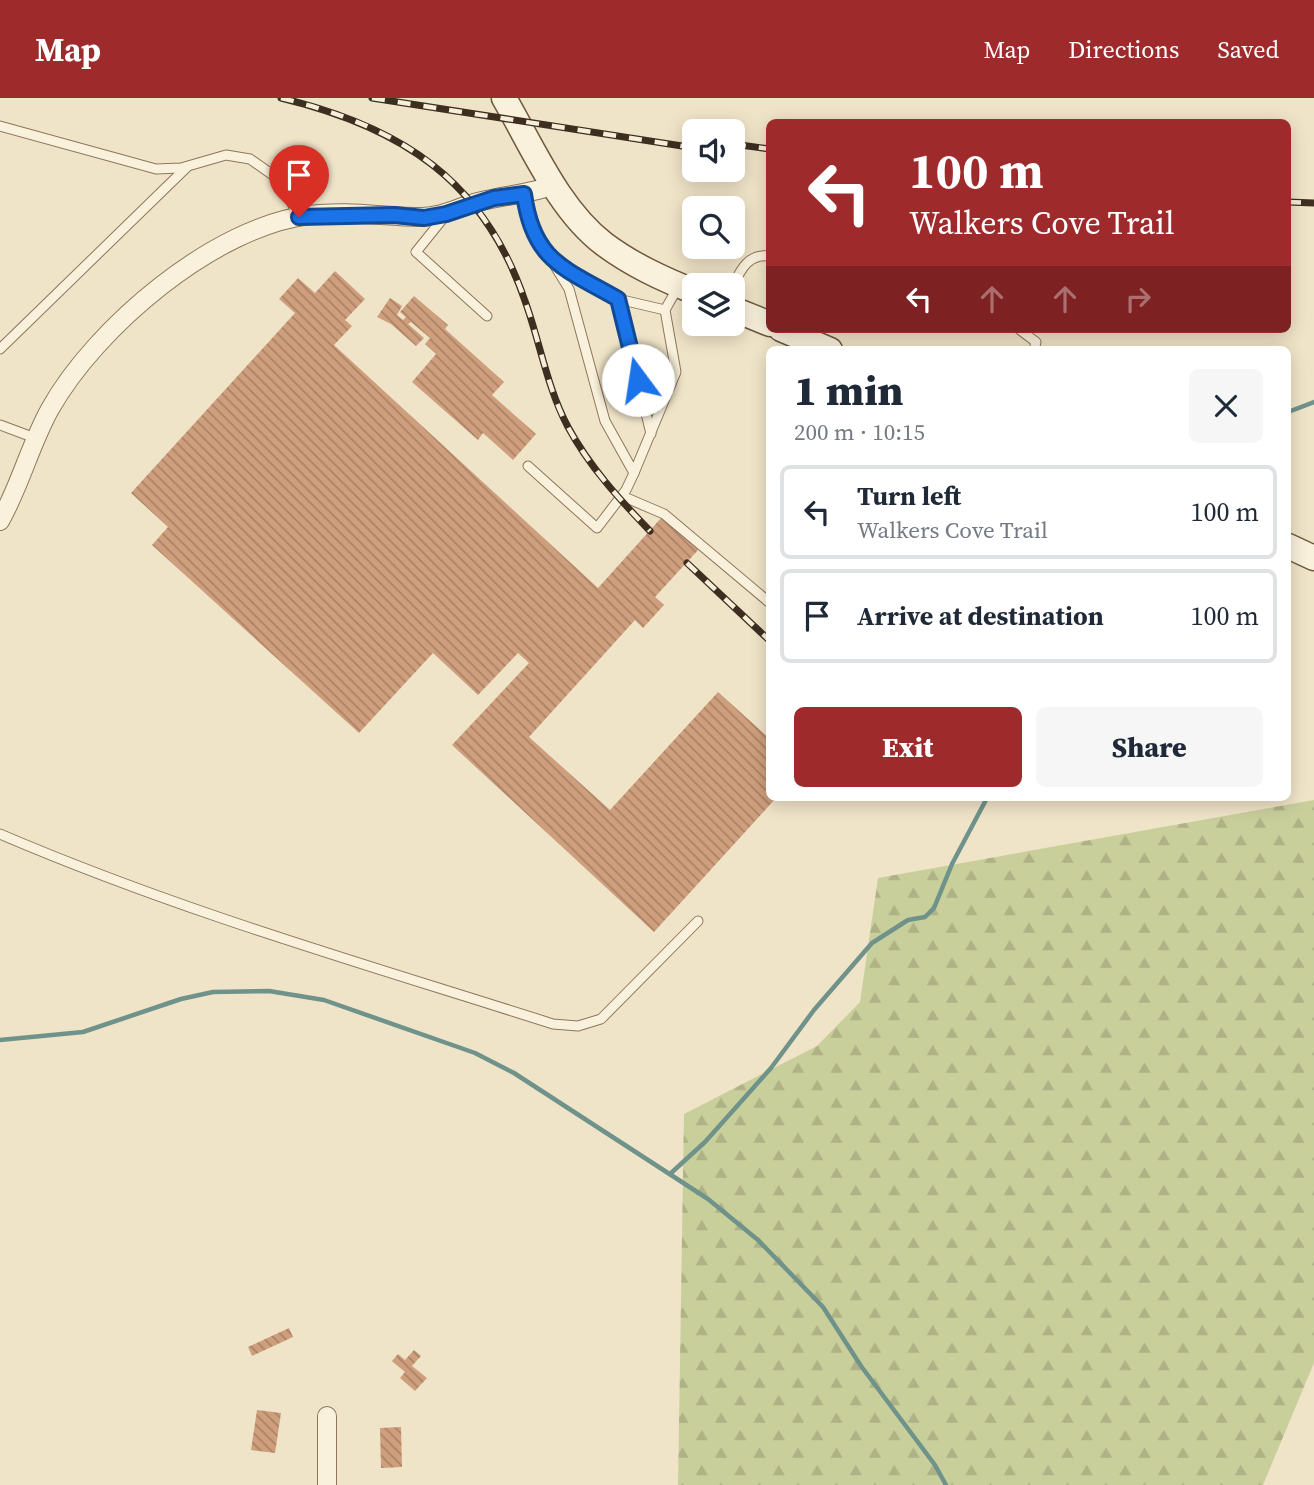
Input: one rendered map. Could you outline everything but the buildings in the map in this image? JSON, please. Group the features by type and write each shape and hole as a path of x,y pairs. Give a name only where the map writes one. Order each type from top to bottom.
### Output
{"street":[{"path":"504,98 555,185 575,213 603,244 639,267 682,287"},
{"path":"0,521 35,438 73,373 165,282 203,255 282,219 394,215 424,218 555,185"},
{"path":"745,314 766,322"},
{"path":"790,333 821,346"},
{"path":"1291,547 1314,558"},
{"path":"327,1416 327,1485"}],"lane":[{"path":"0,126 156,169 188,166 226,155 250,159 280,180 299,217"},
{"path":"0,349 188,166"},
{"path":"524,194 534,239 550,258 569,289 605,421 634,473"},
{"path":"446,214 416,252 486,316"},
{"path":"739,273 745,262 766,256"},
{"path":"550,258 618,299 665,310"},
{"path":"665,310 682,294"},
{"path":"618,299 651,434"},
{"path":"528,466 597,528 622,496 634,473 676,372 665,310"},
{"path":"1024,333 1036,342 1035,346"},
{"path":"0,425 35,438"},
{"path":"622,496 664,514 766,600"},
{"path":"0,834 85,871 211,917 553,1024 578,1026 601,1019 698,921"}],"green space":[{"path":"1314,800 1314,1363 1263,1485 678,1485 684,1114 817,1046 860,1002 878,878"}],"waterway":[{"path":"1291,411 1314,402"},
{"path":"670,1174 705,1142 771,1068 814,1010 872,943 908,920 925,917 934,908 952,864 985,801"},
{"path":"0,1040 83,1032 181,999 213,992 269,991 324,1000 475,1053 514,1073 708,1199 758,1240 823,1307 861,1366 935,1465 946,1485"}],"railway":[{"path":"281,98 364,125 400,143 433,165 461,191 486,222 508,259 525,301 555,397 568,427 605,482 650,531"},
{"path":"372,98 682,146"},
{"path":"745,146 766,148"},
{"path":"1291,202 1314,203"},
{"path":"687,563 766,637"}],"route":[{"path":"299,217 313,214 424,218 446,214 494,198 524,194 534,239 550,258 618,299 638,380"}]}
